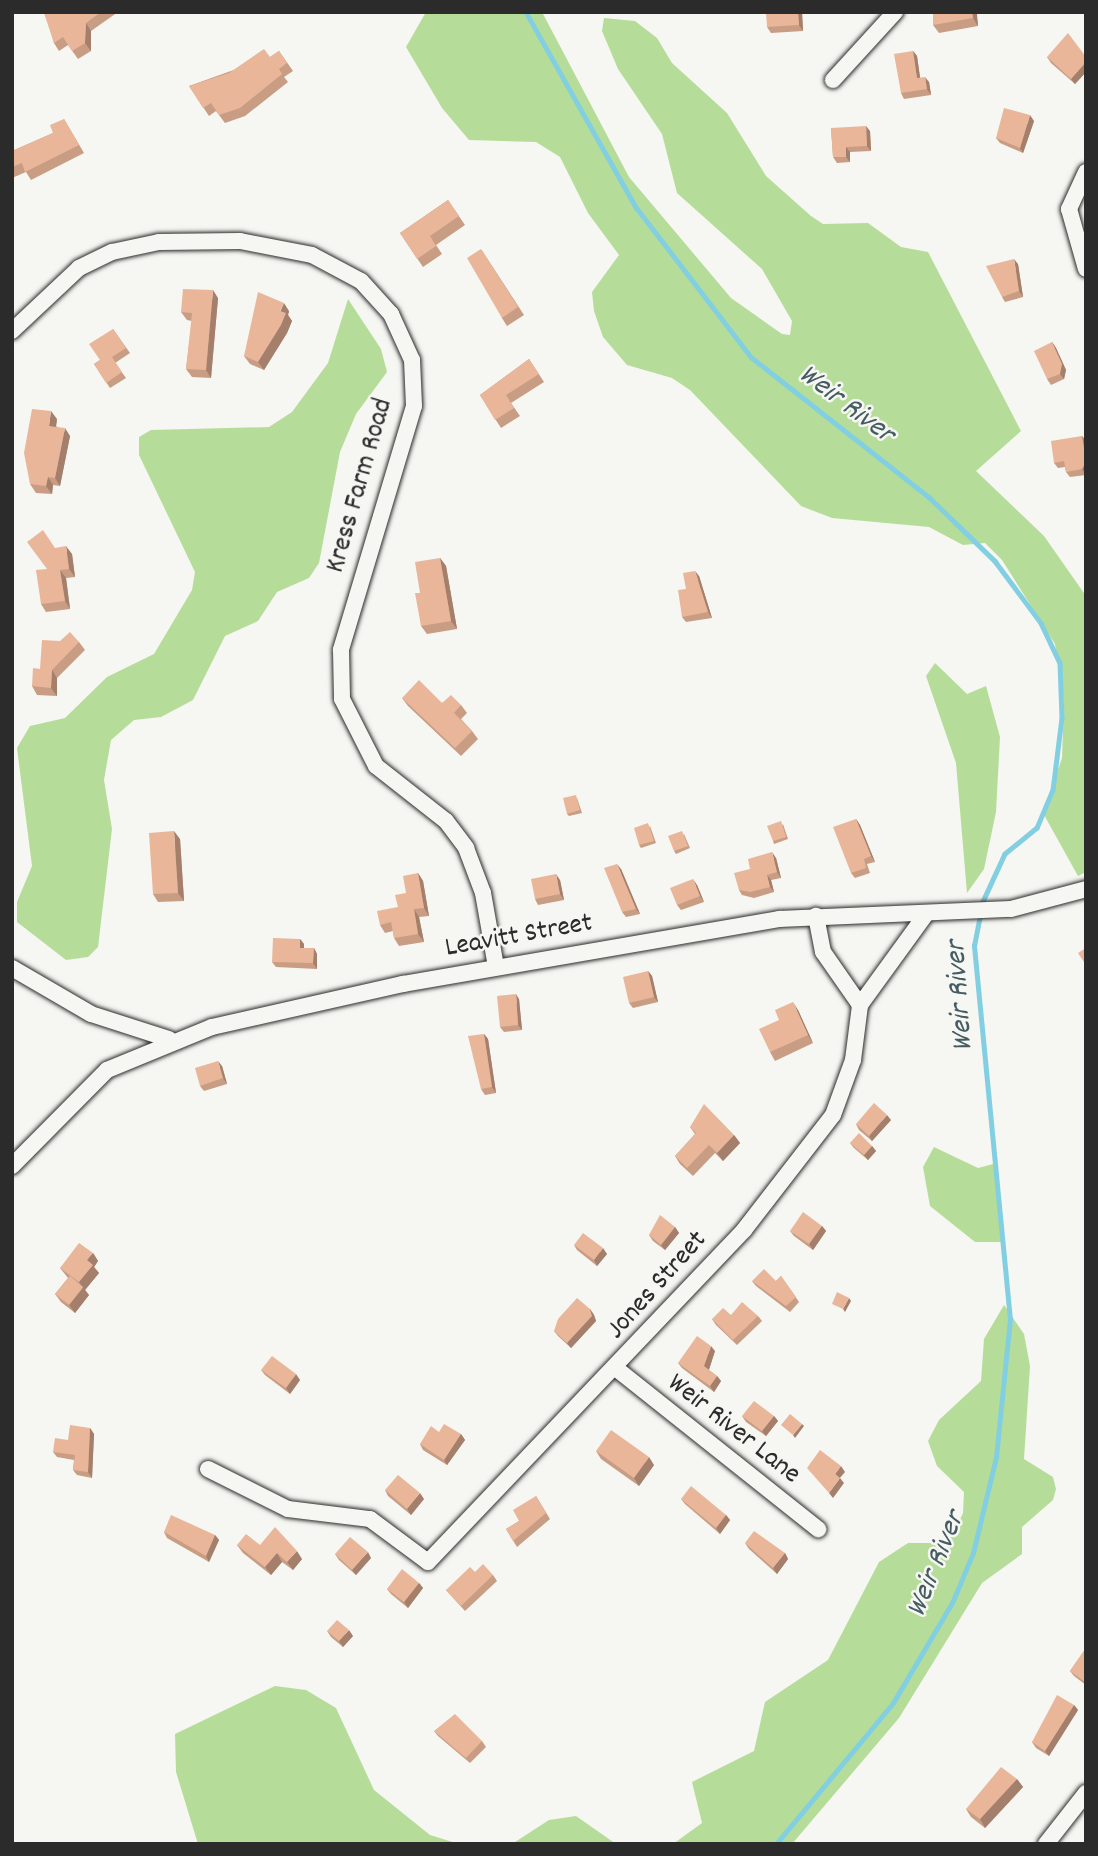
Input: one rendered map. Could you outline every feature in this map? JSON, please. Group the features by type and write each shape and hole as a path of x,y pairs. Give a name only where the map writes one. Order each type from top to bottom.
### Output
{"street":[{"path":"833,80 895,12"},
{"path":"1086,172 1069,209 1086,269"},
{"name":"Kress Farm Road","path":"12,331 79,268 112,252 159,242 240,240 312,255 361,281 391,314 412,360 414,406 341,650 342,699 376,766 446,821 466,848 483,893 496,967"},
{"name":"Leavitt Street","path":"12,1166 85,1087 169,1039 496,967 816,916 1011,909 1086,889"},
{"name":"Jones Street","path":"208,1469 288,1509 370,1519 428,1562 618,1370 817,1140 847,1086 860,1005 926,914"},
{"path":"816,916 823,952 860,1005"},
{"path":"12,968 91,1014 169,1039"},
{"name":"Weir River Lane","path":"618,1370 818,1529"},
{"path":"1046,1844 1086,1793"}],"green space":[{"path":"426,12 542,12 629,177 731,298 782,334 790,335 792,321 762,269 677,193 662,134 618,69 602,31 604,18 635,21 657,38 672,63 727,113 766,176 811,216 823,224 868,223 901,247 928,252 1021,431 976,471 1044,536 1086,596 1086,872 1078,876 1043,813 1062,758 1064,703 1055,644 1002,560 985,543 963,545 929,527 832,518 801,506 690,390 672,378 627,365 603,337 594,311 592,292 619,255 588,213 560,157 536,142 469,140 442,108 406,47"},
{"path":"348,299 381,349 387,372 356,414 340,452 319,563 309,578 277,592 258,621 225,636 193,700 161,717 134,720 111,740 104,780 112,829 98,947 88,957 66,960 17,922 17,902 32,866 17,748 30,726 65,718 107,677 154,654 192,590 195,572 139,455 139,437 151,430 269,427 292,412 328,363"},
{"path":"935,663 967,694 986,686 1000,737 996,812 984,869 967,893 956,763 926,676"},
{"path":"934,1147 978,1168 997,1163 1004,1242 975,1242 930,1206 923,1167"},
{"path":"1004,1305 1024,1334 1030,1366 1024,1459 1053,1477 1056,1489 1053,1500 1022,1527 1022,1554 982,1583 899,1718 792,1844 673,1844 702,1823 692,1782 754,1751 765,1702 828,1660 879,1562 908,1543 943,1543 954,1533 963,1513 964,1492 937,1466 928,1441 939,1420 981,1381 984,1339"},
{"path":"275,1686 306,1690 336,1708 374,1790 430,1835 459,1844 198,1844 176,1772 175,1734"},
{"path":"576,1816 616,1844 512,1844 549,1820"}],"building":[{"path":"45,12 101,12 86,23 85,43 72,51 63,37 54,43"},
{"path":"766,12 798,12 799,25 767,27"},
{"path":"933,12 972,12 973,18 933,25"},
{"path":"1068,33 1086,57 1086,62 1071,79 1047,57"},
{"path":"264,49 270,57 279,51 287,63 279,69 282,74 240,108 219,115 211,103 203,108 189,86 229,73"},
{"path":"913,51 917,78 925,77 927,89 901,93 894,54"},
{"path":"1004,108 1030,115 1020,148 996,138"},
{"path":"64,119 79,145 25,172 22,163 12,167 12,151 53,133 50,125"},
{"path":"866,126 867,146 846,147 846,157 833,157 831,128"},
{"path":"448,200 459,216 430,236 436,246 417,259 400,233"},
{"path":"481,249 518,307 502,318 467,258"},
{"path":"1014,259 1019,291 1002,297 986,266"},
{"path":"183,289 213,290 206,370 186,369 192,313 181,312"},
{"path":"258,292 284,303 280,311 286,313 258,362 244,356"},
{"path":"113,329 126,348 112,357 122,372 106,383 94,364 100,360 89,344"},
{"path":"1052,342 1062,364 1060,374 1047,379 1034,351"},
{"path":"529,359 539,374 506,395 514,408 495,420 480,395"},
{"path":"32,409 51,411 49,426 65,428 55,478 48,477 46,486 30,484 24,453"},
{"path":"1082,436 1086,462 1082,469 1066,472 1064,461 1054,463 1051,441"},
{"path":"43,530 55,548 66,546 69,569 60,570 65,601 41,604 36,570 47,569 27,542"},
{"path":"440,558 451,621 421,626 415,593 420,593 415,562"},
{"path":"695,571 708,612 682,617 678,590 686,589 683,573"},
{"path":"70,632 79,642 52,670 51,688 32,686 33,668 40,669 42,640 60,641"},
{"path":"419,680 442,703 451,695 461,705 454,713 472,731 455,748 402,698"},
{"path":"576,795 580,810 567,814 563,798"},
{"path":"856,819 871,856 864,859 866,868 851,873 833,827"},
{"path":"781,821 786,837 773,841 767,826"},
{"path":"648,823 654,841 639,845 634,828"},
{"path":"174,831 178,893 153,894 149,833"},
{"path":"682,831 688,846 674,851 668,836"},
{"path":"772,852 777,872 767,875 770,887 750,892 739,890 734,873 750,869 748,859"},
{"path":"617,864 636,909 622,912 604,868"},
{"path":"418,873 424,908 414,909 418,934 394,938 391,922 380,925 377,911 398,907 395,895 406,893 403,876"},
{"path":"556,874 560,894 535,899 531,879"},
{"path":"693,879 700,896 677,905 670,888"},
{"path":"273,938 300,939 300,948 314,948 313,963 272,962"},
{"path":"1086,948 1086,965 1078,953"},
{"path":"648,971 654,997 629,1003 623,977"},
{"path":"516,994 518,1025 500,1027 497,996"},
{"path":"793,1002 808,1035 770,1052 759,1029 779,1020 775,1010"},
{"path":"484,1034 492,1087 481,1089 468,1036"},
{"path":"218,1061 223,1078 200,1086 195,1068"},
{"path":"874,1103 887,1115 869,1136 856,1124"},
{"path":"704,1104 734,1135 717,1153 709,1145 687,1168 675,1156 696,1133 690,1127"},
{"path":"859,1133 872,1146 864,1155 850,1143"},
{"path":"803,1212 822,1226 809,1244 790,1231"},
{"path":"660,1215 675,1227 661,1245 649,1235"},
{"path":"583,1233 603,1248 594,1260 574,1245"},
{"path":"79,1243 93,1253 87,1260 93,1265 79,1282 60,1268"},
{"path":"764,1269 776,1281 781,1276 796,1297 786,1306 752,1281"},
{"path":"70,1276 83,1287 69,1305 55,1294"},
{"path":"837,1292 849,1298 843,1309 832,1304"},
{"path":"577,1298 590,1309 592,1316 567,1343 554,1331 558,1319"},
{"path":"742,1302 758,1316 733,1340 712,1319 723,1308 731,1315"},
{"path":"697,1336 711,1346 704,1366 717,1376 710,1386 678,1363"},
{"path":"272,1356 296,1374 286,1388 261,1370"},
{"path":"754,1401 774,1416 762,1431 742,1416"},
{"path":"790,1414 802,1424 793,1435 781,1425"},
{"path":"444,1424 461,1434 444,1460 420,1444 431,1426 439,1432"},
{"path":"70,1425 90,1428 88,1472 73,1470 75,1455 53,1452 55,1438 68,1440"},
{"path":"611,1430 649,1457 634,1478 596,1451"},
{"path":"820,1450 841,1466 835,1474 840,1478 829,1493 807,1468"},
{"path":"398,1475 420,1493 407,1509 385,1490"},
{"path":"691,1486 726,1515 716,1528 681,1499"},
{"path":"536,1496 546,1513 513,1541 506,1529 519,1521 513,1510"},
{"path":"171,1515 215,1535 206,1556 164,1532"},
{"path":"275,1527 297,1551 287,1562 277,1553 265,1567 237,1545 246,1534 260,1545"},
{"path":"754,1531 785,1553 773,1568 745,1543"},
{"path":"350,1537 368,1552 352,1570 335,1554"},
{"path":"483,1564 493,1575 461,1606 446,1590 470,1567 475,1572"},
{"path":"402,1569 419,1583 404,1602 387,1589"},
{"path":"337,1620 349,1630 339,1641 327,1631"},
{"path":"1086,1648 1086,1682 1085,1682 1070,1671"},
{"path":"1057,1695 1074,1705 1045,1751 1032,1742"},
{"path":"455,1714 482,1741 466,1758 434,1731"},
{"path":"1001,1767 1017,1779 980,1819 966,1809"}],"waterway":[{"name":"Weir River","path":"526,12 636,207 751,357 930,498 995,561 1041,623 1060,663 1062,718 1053,790 1037,828 1005,854 981,906"},
{"name":"Weir River","path":"776,1844 893,1703 952,1603 973,1553 996,1457 1010,1320 974,946 980,915"}]}
